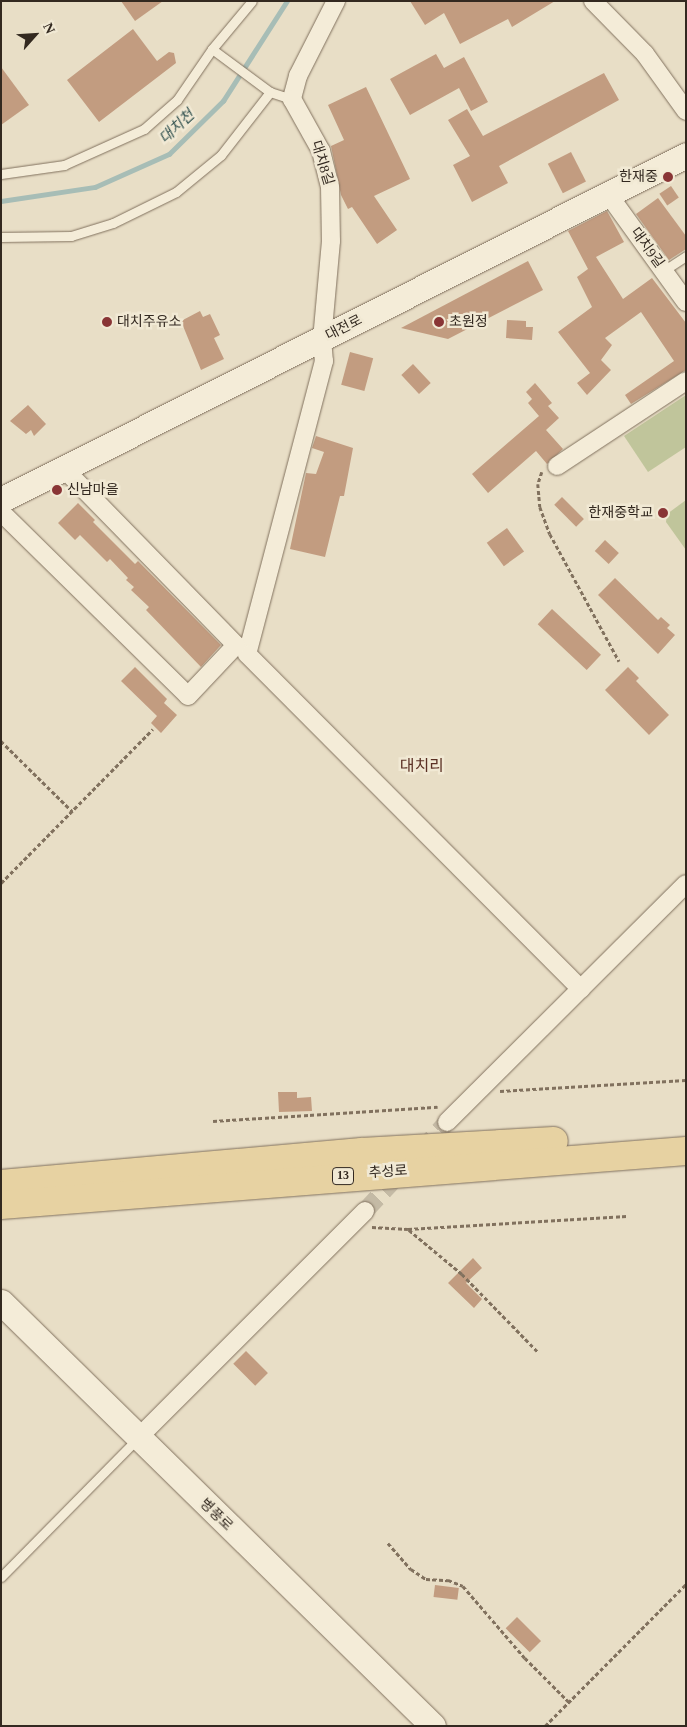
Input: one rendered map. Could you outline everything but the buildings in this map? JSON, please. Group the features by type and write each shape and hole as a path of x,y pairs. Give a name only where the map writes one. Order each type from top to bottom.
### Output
{"main road":[{"name":"추성로","path":"1,1184 362,1152 686,1134"},
{"name":"추성로","path":"1,1205 686,1151"}],"street":[{"path":"292,99 298,76 336,1"},
{"path":"593,1 645,54 686,111"},
{"name":"대치8길","path":"242,650 324,361 322,339 332,241 330,186 321,152 292,99"},
{"name":"대전로","path":"1,500 686,155"},
{"name":"대치9길","path":"608,194 686,302"},
{"path":"557,466 686,381"},
{"path":"63,468 242,650 582,989"},
{"path":"1,512 188,696 242,650"},
{"path":"447,1122 686,884"},
{"path":"138,1438 359,1217"},
{"name":"병풍로","path":"1,1302 433,1726"}],"lane":[{"path":"1,174 64,165 144,129 177,100 212,49 252,1"},
{"path":"212,49 270,92 292,99"},
{"path":"1,237 71,236 113,223 176,192 221,154 270,92"},
{"path":"664,271 686,256"},
{"path":"1,1577 138,1438"}],"path":[{"path":"557,466 539,473 540,507 561,555 618,661"},
{"path":"1,883 153,729"},
{"path":"1,741 72,811"},
{"path":"486,1084 497,1091 515,1091 686,1080"},
{"path":"213,1121 464,1106"},
{"path":"359,1217 383,1229 408,1229 627,1216"},
{"path":"408,1229 462,1274 538,1352"},
{"path":"388,1543 411,1569 426,1579 448,1580 463,1586 525,1658 569,1702"},
{"path":"545,1726 686,1584"}],"green space":[{"path":"686,395 686,447 648,472 624,436"},
{"path":"686,500 686,550 666,522 667,514"}],"waterway":[{"name":"대치천","path":"1,201 95,187 169,154 223,101 287,1"}],"tunnel":[{"path":"421,1151 447,1122"},
{"path":"365,1211 401,1172"}],"place":[{"name":"한재중","path":"668,177"},
{"name":"대치주유소","path":"107,322"},
{"name":"초원정","path":"439,322"},
{"name":"신남마을","path":"57,490"},
{"name":"한재중학교","path":"663,513"}],"district":[{"name":"대치리","path":"422,766"}]}
